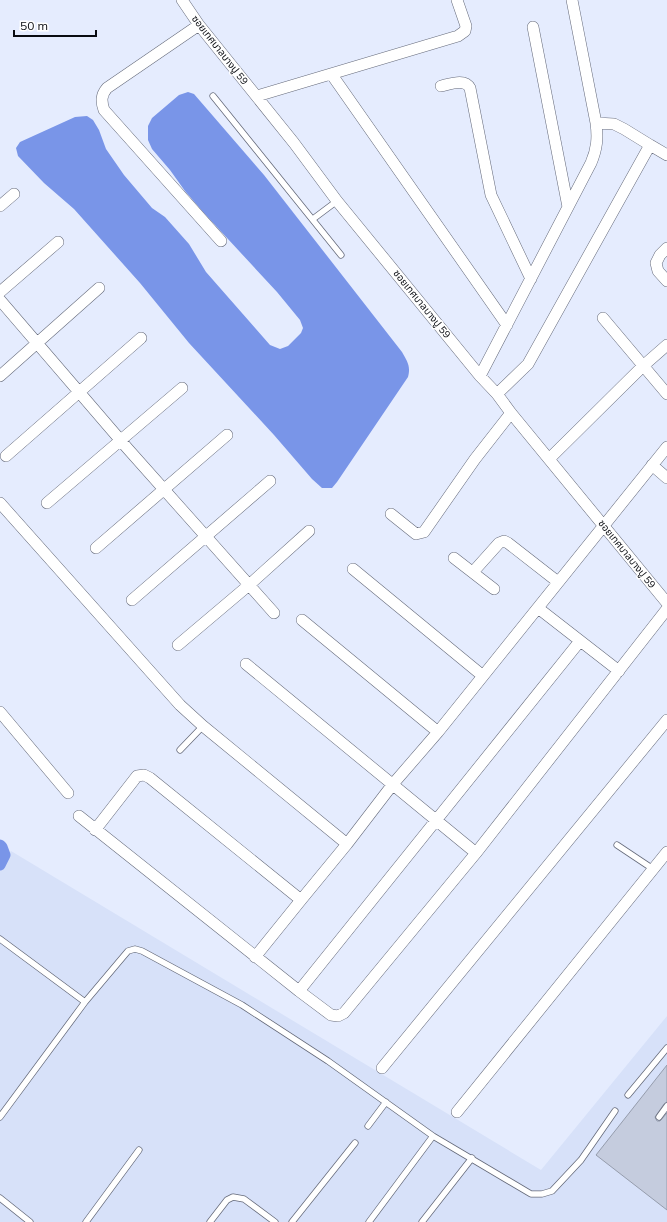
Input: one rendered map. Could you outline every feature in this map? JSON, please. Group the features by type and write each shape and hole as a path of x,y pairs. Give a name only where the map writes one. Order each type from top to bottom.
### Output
{"street":[{"name":"ซอยเทศบาลบางปู 59","path":"182,0 199,24 294,143 337,201 480,376 497,394 510,413 667,603"},
{"path":"257,96 332,75 458,36 465,31 466,26 457,0"},
{"path":"480,376 595,153 597,135 596,123 572,0"},
{"path":"199,24 107,88 101,101 104,110 221,241"},
{"path":"534,27 568,207"},
{"path":"332,75 507,325"},
{"path":"441,86 464,82 470,88 491,195 531,279"},
{"path":"596,123 614,124 667,155"},
{"path":"497,394 528,364 650,145"},
{"path":"0,206 14,194"},
{"path":"0,292 58,242"},
{"path":"667,248 660,255 656,263 658,271 667,281"},
{"path":"0,376 100,288"},
{"path":"0,300 274,613"},
{"path":"603,318 667,394"},
{"path":"6,456 141,338"},
{"path":"549,459 643,366 667,346"},
{"path":"47,503 182,388"},
{"path":"390,514 416,534 424,532 475,459 510,413"},
{"path":"96,548 227,435"},
{"path":"255,957 347,844 393,784 438,732 667,447"},
{"path":"652,465 667,478"},
{"path":"132,600 270,481"},
{"path":"0,503 180,705 203,726 347,844"},
{"path":"178,645 309,531"},
{"path":"473,572 499,543 504,542 508,543 558,582"},
{"path":"454,558 494,589"},
{"path":"353,569 483,676"},
{"path":"538,608 619,671"},
{"path":"79,816 299,991 331,1015 338,1016 344,1013 476,853 667,609"},
{"path":"302,620 438,732"},
{"path":"299,991 580,641"},
{"path":"246,664 476,853"},
{"path":"0,712 68,793"},
{"path":"382,1068 667,720"},
{"path":"95,830 137,776 144,775 150,778 301,900"},
{"path":"457,1112 667,852"}],"lane":[{"path":"213,96 342,255"},
{"path":"312,219 337,201"},
{"path":"180,750 203,726"},
{"path":"617,845 653,869"},
{"path":"0,939 85,1002"},
{"path":"0,1117 85,1002 128,951 135,949 142,951 242,1005 328,1061 433,1136 531,1194 542,1194 552,1191 581,1160 615,1111"},
{"path":"628,1095 667,1048"},
{"path":"368,1126 386,1102"},
{"path":"659,1117 667,1106"},
{"path":"369,1222 433,1136"},
{"path":"292,1222 355,1143"},
{"path":"86,1222 139,1150"},
{"path":"422,1222 472,1158"},
{"path":"0,1198 30,1222"},
{"path":"210,1222 227,1200 233,1198 244,1199 275,1222"}],"shaded area":[{"path":"11,851 541,1170 667,1016 667,1222 0,1222 0,866"}],"water":[{"path":"188,92 194,94 264,175 402,352 408,364 408,377 332,488 322,488 312,479 274,435 189,343 140,283 74,209 44,183 18,156 16,148 20,142 75,117 87,116 93,120 99,130 106,149 124,175 152,208 165,217 189,244 206,272 270,345 280,349 288,346 301,333 303,328 300,320 277,292 185,191 152,149 148,140 148,126 152,118 179,95"}],"building":[{"path":"667,1065 667,1102 655,1117 657,1121 660,1121 667,1113 667,1210 596,1155"}],"waterway":[{"path":"0,845 5,855 0,865"}]}
